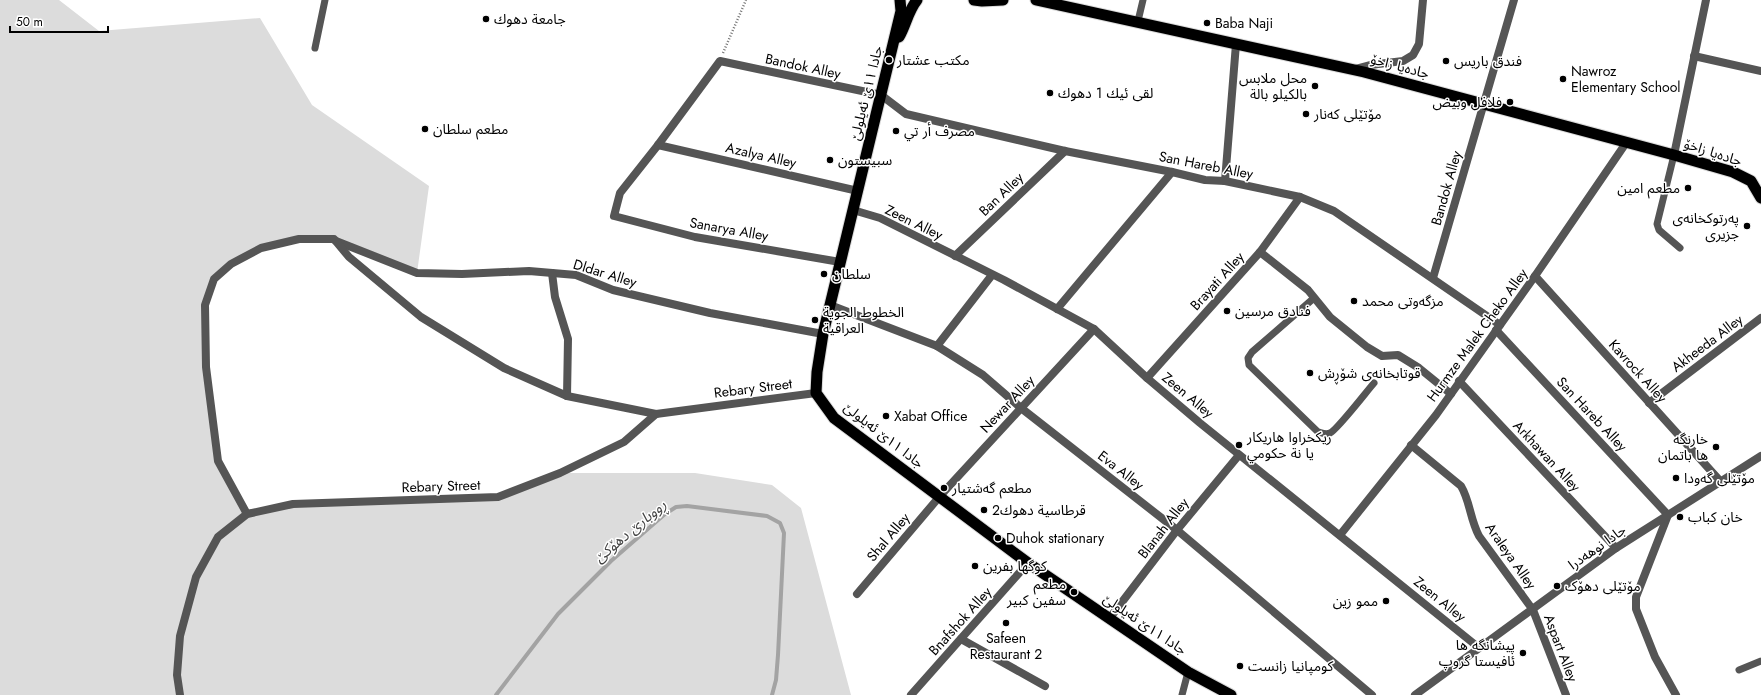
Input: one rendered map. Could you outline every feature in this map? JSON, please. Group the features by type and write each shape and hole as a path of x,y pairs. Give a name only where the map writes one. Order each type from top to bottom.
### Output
{"highway":[{"name":"جادا ١١ێ ئه‌یلولێ","path":"900,0 901,11 823,334 817,372 816,393 834,418 1028,563 1215,692 1231,695"},
{"path":"891,54 905,26 910,8 917,0"},
{"path":"974,0 1003,0"},
{"name":"جادەیا زاخۆ","path":"1036,0 1354,69 1674,155 1733,172 1751,181 1761,198"}],"street":[{"path":"1354,69 1370,65 1403,61 1413,55 1419,44 1423,0"},
{"name":"Bandok Alley","path":"1433,278 1514,0"},
{"path":"1674,155 1706,0"},
{"path":"1225,181 1236,44"},
{"path":"1694,56 1761,71"},
{"name":"Bandok Alley","path":"720,61 880,95"},
{"path":"658,145 720,61"},
{"name":"San Hareb Alley","path":"880,95 906,114 1065,151 1205,180 1225,181 1300,197 1334,211 1433,278 1498,328 1668,515"},
{"name":"Hurmze Malek Cheko Alley","path":"1340,535 1451,394 1535,276 1626,143"},
{"name":"Azalya Alley","path":"658,145 858,191"},
{"name":"Sanarya Alley","path":"658,145 620,193 614,216 694,238 840,262"},
{"name":"Ban Alley","path":"955,256 1065,151"},
{"path":"1057,309 1172,172"},
{"name":"Brayati Alley","path":"1147,378 1260,252 1300,197"},
{"name":"Zeen Alley","path":"853,210 880,218 1094,329 1147,378 1239,455 1478,647"},
{"path":"247,514 218,461 206,367 205,305 214,280 231,264 262,248 299,239 334,240 349,257 421,317 504,368 567,396 656,414"},
{"name":"Dldar Alley","path":"334,240 417,273 462,274 529,271 576,275 613,290 710,313 823,334"},
{"path":"1260,252 1308,290 1330,316 1367,347 1382,356 1398,355 1418,368 1451,394"},
{"path":"552,273 554,297 568,339 567,396"},
{"path":"937,346 992,275"},
{"name":"Kavrock Alley","path":"1535,276 1721,482"},
{"name":"Eva Alley","path":"830,305 937,346 983,375 1021,408 1177,530 1372,695"},
{"name":"Akheeda Alley","path":"1649,403 1761,318"},
{"name":"Newar Alley","path":"940,496 1094,329"},
{"name":"Arkhawan Alley","path":"1459,382 1616,548"},
{"name":"Rebary Street","path":"180,695 177,675 180,636 196,578 218,537 247,514 293,504 498,497 560,473 624,442 656,414 816,393"},
{"name":"Araleya Alley","path":"1411,445 1461,486 1466,494 1473,523 1479,536 1533,610"},
{"name":"Blanah Alley","path":"1109,618 1177,530 1239,455"},
{"name":"جادا نوهەدرا","path":"1415,695 1478,647 1533,610 1616,548 1761,456"},
{"name":"Shal Alley","path":"857,594 940,496"},
{"path":"1668,515 1636,597 1636,609 1655,657 1676,695"},
{"name":"Bnafshok Alley","path":"911,695 1028,563"},
{"name":"Aspart Alley","path":"1533,610 1566,695"},
{"path":"961,640 1045,686"}],"lane":[{"path":"315,48 325,0"},
{"path":"1138,21 1143,0"},
{"path":"1674,155 1656,224 1659,230 1680,248"},
{"path":"1314,298 1252,352 1248,358 1249,365 1318,432 1324,434 1330,433 1338,426 1374,383"},
{"path":"1739,670 1761,661"},
{"path":"1182,695 1188,672"}],"path":[{"path":"720,61 746,0"}],"shaded area":[{"path":"0,0 59,0 99,31 260,18 312,105 429,186 417,273 334,239 299,239 261,248 214,279 205,305 206,367 218,461 247,514 293,504 498,497 560,473 695,473 772,485 801,508 851,695 0,695"}],"waterway":[{"name":"ڕووبارێ دهۆكێ","path":"496,695 558,614 611,561 665,514 676,507 687,506 767,516 780,523 784,533 778,655 776,680 772,695"}],"place":[{"name":"جامعة دهوك","path":"486,19"},
{"name":"Baba Naji","path":"1207,23"},
{"name":"مكتب عشتار","path":"889,60"},
{"name":"فندق باريس","path":"1446,61"},
{"name":"Nawroz Elementary School","path":"1563,79"},
{"name":"محل ملابس بالكيلو بالة","path":"1315,86"},
{"name":"لقى ئيك 1 دهوك","path":"1050,93"},
{"name":"فلافل وبيض","path":"1510,102"},
{"name":"مۆتێلی کەنار","path":"1306,114"},
{"name":"مطعم سلطان","path":"425,129"},
{"name":"مصرف أر تي","path":"896,131"},
{"name":"سبيستون","path":"830,160"},
{"name":"مطعم امين","path":"1688,188"},
{"name":"پەرتوکخانەی جزیری","path":"1747,226"},
{"name":"سلطان","path":"824,274"},
{"name":"مزگەوتی محمد","path":"1354,301"},
{"name":"فنادق مرسين","path":"1227,311"},
{"name":"الخطوط الجوية العراقية","path":"815,320"},
{"name":"قوتابخانەی شۆڕش","path":"1310,373"},
{"name":"Xabat Office","path":"886,416"},
{"name":"ريكخراوا هاريكار يا نة حكومي","path":"1239,445"},
{"name":"خارنگه ها باتمان","path":"1716,447"},
{"name":"مۆتێلی گەودا","path":"1676,478"},
{"name":"مطعم گەشتیار","path":"944,488"},
{"name":"قرطاسية دهوك2","path":"984,510"},
{"name":"خان كباب","path":"1680,517"},
{"name":"Duhok stationary","path":"998,538"},
{"name":"كوگها بفرين","path":"975,566"},
{"name":"مۆتێلی دهۆک","path":"1557,586"},
{"name":"مطعم سفين كبير","path":"1074,592"},
{"name":"ممو زين","path":"1386,601"},
{"name":"Safeen Restaurant 2","path":"1006,623"},
{"name":"پيشانگه ها ئافيستا گروپ","path":"1523,653"},
{"name":"كومپانيا زانست","path":"1240,666"}]}
